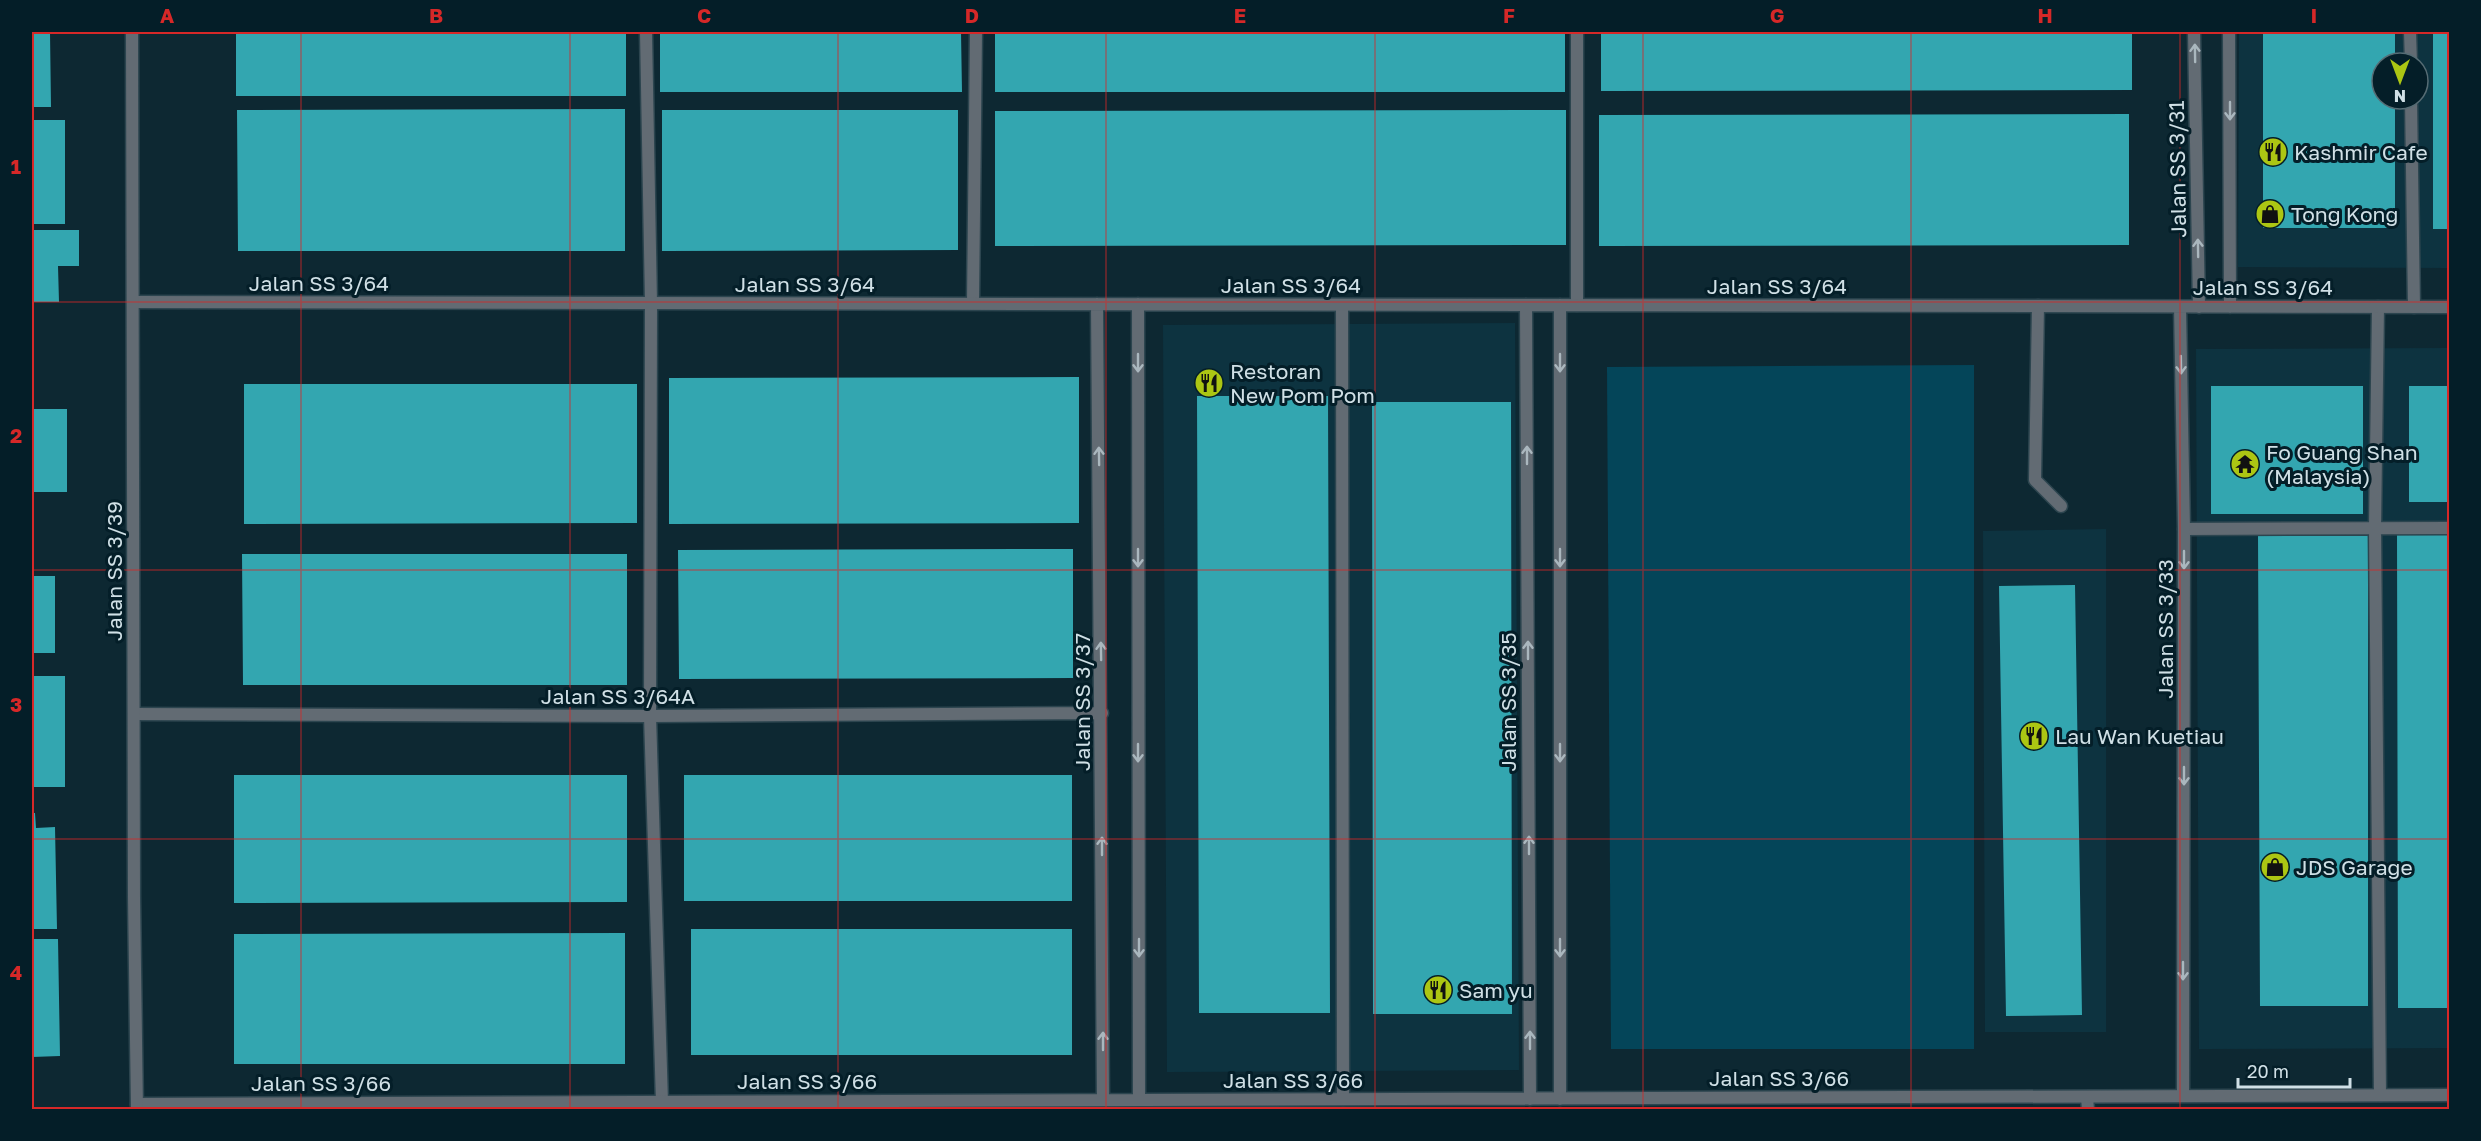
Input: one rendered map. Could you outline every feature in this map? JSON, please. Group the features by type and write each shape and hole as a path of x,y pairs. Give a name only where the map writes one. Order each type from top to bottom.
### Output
{"street":[{"name":"Jalan SS 3/39","path":"132,32 134,897 137,1107"},
{"path":"646,32 651,303 651,716 662,1102"},
{"path":"973,303 976,32"},
{"path":"1577,32 1577,305"},
{"name":"Jalan SS 3/31","path":"2194,32 2199,307"},
{"path":"2229,32 2230,307"},
{"path":"2410,32 2411,51"},
{"path":"2411,111 2414,307"},
{"name":"Jalan SS 3/64","path":"133,302 2450,307"},
{"name":"Jalan SS 3/37","path":"1097,304 1102,712 1103,1100"},
{"path":"1138,304 1139,1100"},
{"path":"1342,305 1343,1099"},
{"name":"Jalan SS 3/35","path":"1526,305 1530,1099"},
{"path":"1560,305 1560,1099"},
{"path":"2038,306 2036,480 2061,506"},
{"name":"Jalan SS 3/33","path":"2180,307 2184,529 2183,1096"},
{"path":"2378,307 2375,528 2380,1095"},
{"path":"2184,529 2450,528"},
{"name":"Jalan SS 3/64A","path":"134,714 651,716 1102,712"},
{"name":"Jalan SS 3/66","path":"137,1107 662,1102 881,1105 1103,1100 1343,1099 1481,1104 1530,1099 2087,1103 2183,1096 2450,1095"}],"shaded area":[{"path":"2239,32 2449,32 2449,268 2238,267"},
{"path":"1515,323 1519,1070 1167,1072 1163,325"},
{"path":"2449,348 2449,1048 2199,1049 2196,349"},
{"path":"1974,365 1974,1049 1611,1049 1607,367"},
{"path":"2106,529 2106,1032 1985,1032 1983,531"}],"building":[{"path":"32,32 50,32 51,107 32,107"},
{"path":"236,32 626,32 626,96 236,96"},
{"path":"660,32 961,32 962,92 660,92"},
{"path":"995,32 1565,32 1565,92 995,92"},
{"path":"1601,32 2132,32 2132,90 1601,91"},
{"path":"2263,32 2395,32 2395,51 2370,51 2370,111 2395,111 2395,228 2263,228"},
{"path":"2433,32 2450,32 2450,229 2433,229"},
{"path":"625,109 625,251 238,251 237,110"},
{"path":"662,110 958,110 958,250 662,251"},
{"path":"1566,110 1566,245 995,246 995,111"},
{"path":"2129,114 2129,245 1599,246 1599,115"},
{"path":"32,120 65,120 65,224 32,224"},
{"path":"32,230 79,230 79,266 58,266 59,302 32,302"},
{"path":"1079,377 1079,523 669,524 669,378"},
{"path":"244,384 637,384 637,523 244,524"},
{"path":"2211,386 2363,386 2363,514 2211,514"},
{"path":"2409,386 2450,386 2450,502 2409,502"},
{"path":"1197,396 1328,396 1330,1013 1199,1013"},
{"path":"1372,402 1511,402 1512,1014 1373,1014"},
{"path":"32,409 67,409 67,492 32,492"},
{"path":"2258,534 2368,534 2368,1006 2260,1006"},
{"path":"2397,534 2450,534 2450,1008 2398,1008"},
{"path":"32,546 34,546 34,576 55,576 55,653 32,653"},
{"path":"1073,549 1073,678 679,679 678,550"},
{"path":"242,554 627,554 627,685 243,685"},
{"path":"2075,585 2082,1015 2006,1016 1999,586"},
{"path":"32,676 65,676 65,787 32,787"},
{"path":"234,775 627,775 627,902 234,903"},
{"path":"684,775 1072,775 1072,901 684,901"},
{"path":"32,813 35,813 36,828 55,827 57,929 32,929"},
{"path":"691,929 1072,929 1072,1055 691,1055"},
{"path":"625,933 625,1064 234,1064 234,934"},
{"path":"32,939 58,939 60,1056 32,1057"}],"place":[{"name":"Kashmir Cafe","path":"2273,152"},
{"name":"Tong Kong","path":"2270,214"},
{"name":"Restoran New Pom Pom","path":"1209,383"},
{"name":"Fo Guang Shan (Malaysia)","path":"2245,464"},
{"name":"Lau Wan Kuetiau","path":"2034,736"},
{"name":"JDS Garage","path":"2275,867"},
{"name":"Sam yu","path":"1438,990"}]}
